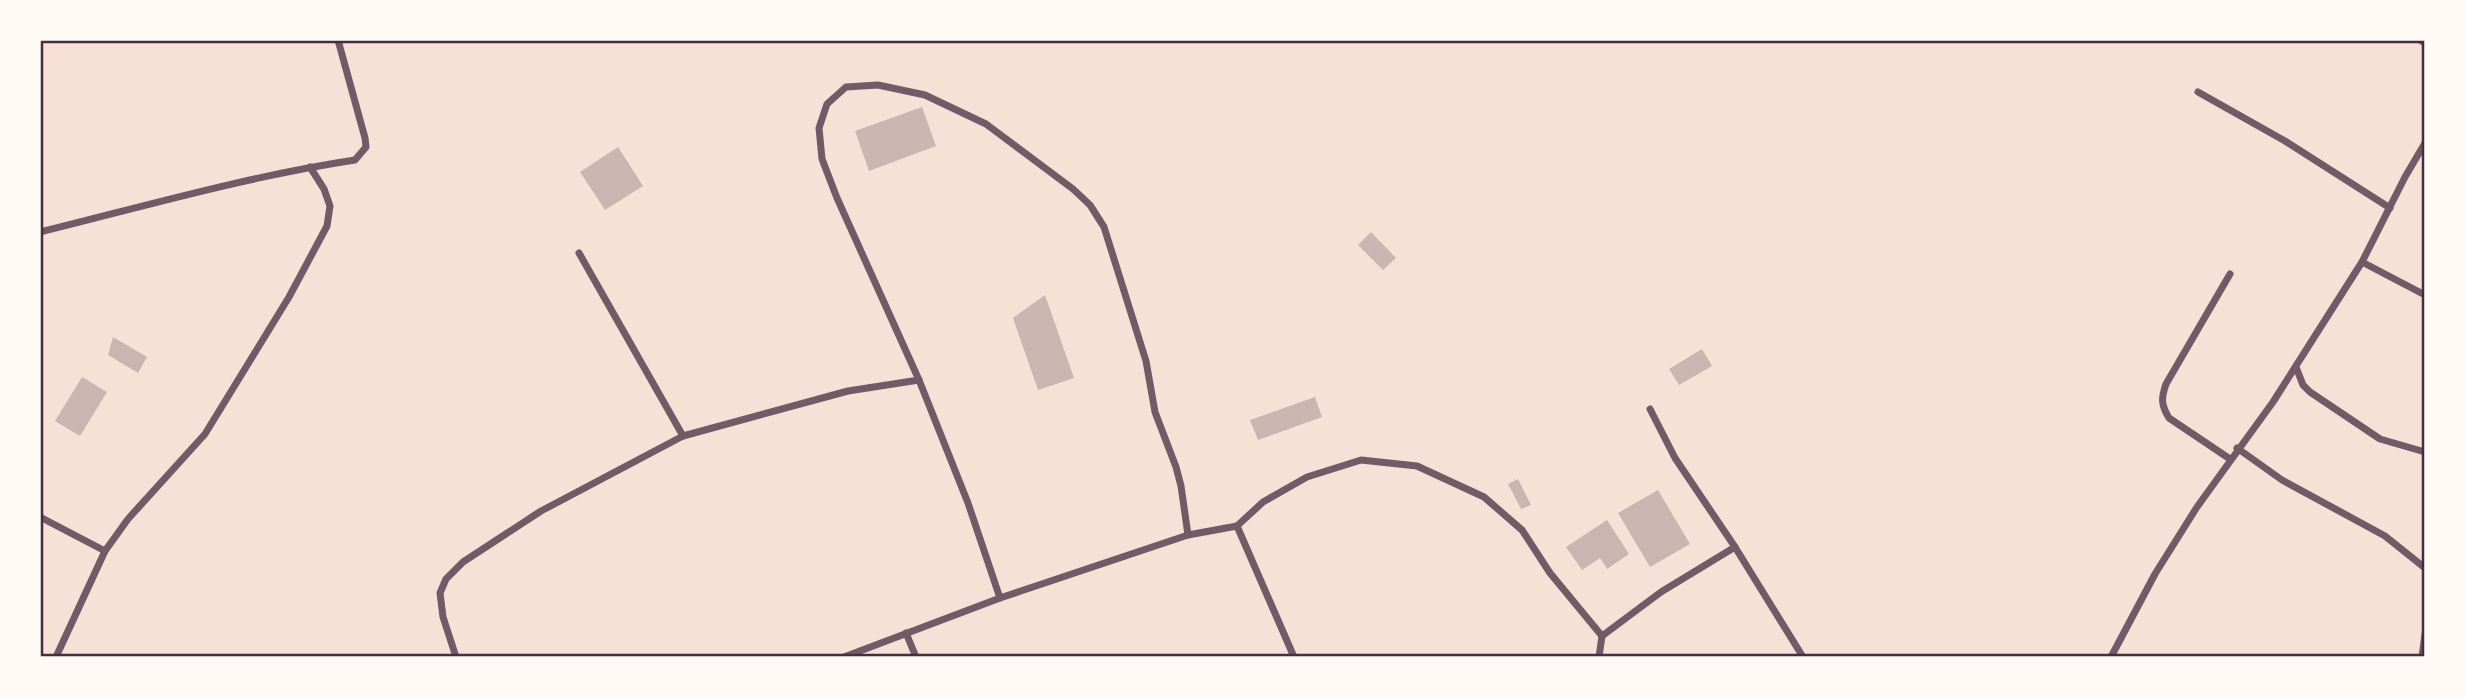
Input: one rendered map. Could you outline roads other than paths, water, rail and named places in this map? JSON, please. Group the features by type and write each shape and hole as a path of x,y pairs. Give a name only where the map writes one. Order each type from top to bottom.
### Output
{"street":[{"path":"40,232 209,189 355,160 366,147 338,40"},
{"path":"1000,598 968,503 919,380 822,159 819,128 827,104 846,87 878,85 925,95 986,124 1073,189 1090,205 1104,227 1146,361 1155,412 1177,467 1188,535"},
{"path":"2198,92 2286,141 2390,208"},
{"path":"2111,657 2155,574 2237,448 2296,367 2362,262 2425,143"},
{"path":"56,657 105,551 136,510 205,434 289,297 327,226 330,206 324,189 310,167"},
{"path":"579,253 683,436"},
{"path":"2362,262 2425,295"},
{"path":"2230,274 2161,397 2163,409 2169,418 2230,459"},
{"path":"2296,367 2303,384 2310,392 2380,439 2425,452"},
{"path":"456,657 443,617 440,593 446,579 463,562 541,511 683,436 848,391 919,380"},
{"path":"1650,409 1675,458 1735,547 1803,657"},
{"path":"2237,448 2282,480 2385,536 2425,568"},
{"path":"844,657 1000,598 1188,535 1237,526 1264,502 1307,477 1361,460 1417,466 1484,497 1522,530 1550,573 1602,636"},
{"path":"40,517 105,551"},
{"path":"1237,526 1294,657"},
{"path":"1599,657 1602,636 1661,592 1735,547"},
{"path":"906,634 916,657"},
{"path":"2422,657 2425,634"}]}
